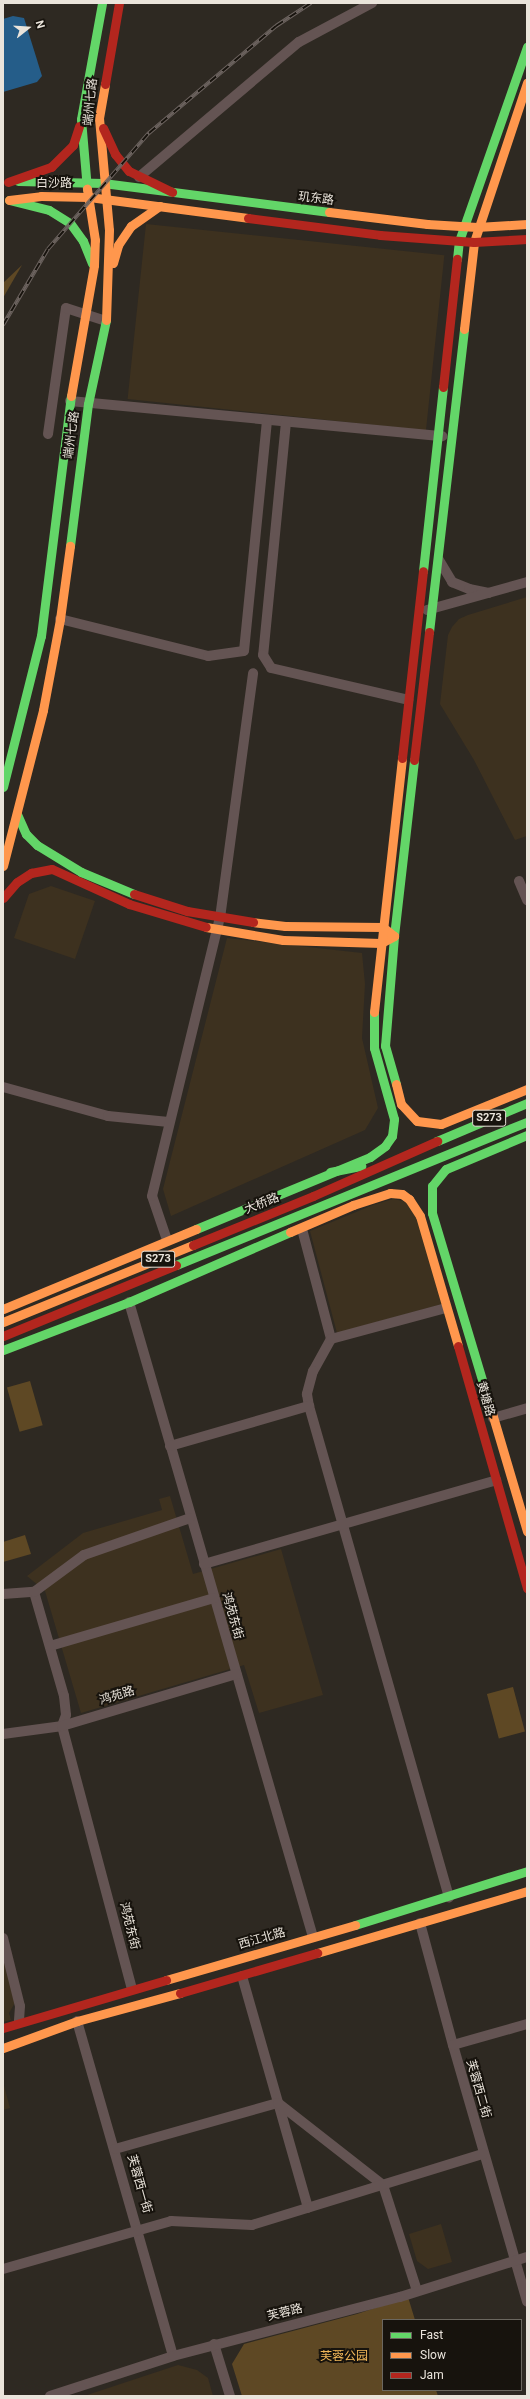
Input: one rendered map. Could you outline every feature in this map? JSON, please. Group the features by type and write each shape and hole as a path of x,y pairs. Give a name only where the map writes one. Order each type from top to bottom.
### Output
{"main road":[{"name":"端州七路","path":"3,787 41,636 70,401 94,265 95,240 86,182 81,119 102,3"},
{"name":"端州七路","path":"3,866 43,710 60,618 88,404 106,321 109,278 106,199 103,183 98,118 119,3"},
{"path":"3,1309 330,1172 370,1157 385,1146 392,1136 394,1119 374,1048 374,1010 459,241 527,47"},
{"path":"527,83 477,227 474,242 394,936 385,1046 401,1104 417,1121 441,1124 527,1089"},
{"path":"98,118 115,154 129,171 172,192"},
{"path":"6,183 51,166 61,159 73,145 81,119"},
{"name":"白沙路","path":"6,183 41,180 103,183"},
{"name":"玑东路","path":"103,183 382,220 477,227 527,224"},
{"name":"白沙路","path":"6,200 41,196 89,197 106,199"},
{"path":"106,199 380,235 474,242 527,239"},
{"path":"6,200 49,210 70,223 83,241 94,265"},
{"path":"109,278 118,245 128,230 145,215 160,206"},
{"path":"17,814 26,834 37,845 82,872 133,894 187,911 220,918 285,926 383,927 394,936"},
{"path":"3,898 17,882 31,873 52,869 128,904 180,921 217,929 283,940 381,943 394,936"},
{"path":"452,1134 507,1098"},
{"name":"大桥路","path":"3,1322 313,1196 385,1162 527,1103"},
{"name":"大桥路","path":"3,1336 527,1122"},
{"path":"460,1162 527,1135"},
{"path":"460,1162 477,1143"},
{"path":"330,1172 385,1162"},
{"name":"黄塘路","path":"460,1162 446,1169 432,1186 432,1213 527,1531"},
{"path":"3,1350 129,1302 302,1229 353,1205 391,1177"},
{"name":"黄塘路","path":"353,1205 390,1193 402,1194 409,1199 420,1216 527,1588"},
{"name":"西江北路","path":"3,2028 19,2022 313,1937 527,1871"},
{"path":"3,2048 77,2021 242,1976 524,1892 516,1874"}],"street":[{"path":"139,177 298,42 372,3"},
{"path":"48,434 66,308 106,321"},
{"path":"70,401 88,404 452,436"},
{"path":"60,618 208,656 244,651 266,420"},
{"path":"286,422 263,655 271,668 408,700"},
{"path":"438,559 452,582 469,589 491,593"},
{"path":"418,609 432,611 527,582"},
{"path":"167,1240 152,1196 220,918 253,673"},
{"path":"519,881 527,900"},
{"path":"3,1087 108,1116 169,1122"},
{"path":"302,1229 331,1339 313,1371 307,1394 308,1406 449,1896"},
{"name":"鸿苑东街","path":"129,1302 190,1518 313,1937"},
{"path":"331,1339 446,1308"},
{"path":"170,1446 308,1406"},
{"path":"493,1418 527,1408"},
{"path":"204,1564 496,1480"},
{"path":"3,1594 34,1592 84,1555 190,1518"},
{"name":"鸿苑东街","path":"34,1592 64,1696 66,1715 62,1726 132,1989"},
{"path":"50,1646 214,1598"},
{"name":"鸿苑路","path":"3,1734 62,1726 236,1674"},
{"name":"芙蓉西二街","path":"420,1923 453,2045 527,2302"},
{"path":"3,1938 20,2006 19,2022"},
{"path":"242,1976 308,2208"},
{"name":"芙蓉西一街","path":"77,2021 115,2149 173,2356"},
{"path":"453,2045 527,2024"},
{"path":"115,2149 278,2103"},
{"path":"278,2103 383,2185 417,2291"},
{"path":"3,2269 171,2221 252,2224 484,2154"},
{"name":"芙蓉路","path":"50,2396 214,2344 417,2291 527,2257"},
{"path":"214,2344 230,2396"}],"shaded area":[{"path":"146,224 444,255 426,430 128,399"},
{"path":"527,597 527,836 515,840 474,760 440,704 448,635 452,627 459,619 468,615"},
{"path":"51,886 95,901 75,959 14,938 29,894"},
{"path":"227,938 362,953 365,984 362,1038 378,1108 365,1130 171,1216 163,1189"},
{"path":"393,1199 403,1201 414,1208 446,1303 337,1333 310,1231 373,1205"},
{"path":"170,1496 193,1574 281,1549 323,1695 259,1713 244,1665 81,1713 45,1591 27,1576 83,1533 162,1510 159,1499"},
{"path":"3,1949 16,2001 9,2013 11,2020 3,2022"},
{"path":"3,2082 10,2108 3,2110"},
{"path":"441,2224 452,2262 428,2269 417,2261 409,2234"},
{"path":"178,2365 197,2370 208,2378 213,2396 84,2396"}],"green space":[{"path":"22,265 3,298 3,283"},
{"path":"30,1381 43,1425 20,1432 7,1388"},
{"path":"25,1535 31,1554 3,1562 3,1542"},
{"path":"513,1687 525,1731 499,1738 487,1694"},
{"name":"芙蓉公园","path":"408,2297 415,2319 382,2319 382,2391 436,2391 438,2396 242,2396 232,2364 244,2344 357,2314"}],"water":[{"path":"13,16 24,18 42,76 37,82 3,92 3,19"}],"railway":[{"path":"3,325 48,249 149,133 276,26 311,3"}],"traffic: fast":[{"path":"87,189 81,119 102,3"},
{"path":"457,259 459,241 527,47"},
{"path":"18,181 103,183 329,212"},
{"path":"9,200 49,210 70,223 83,241 92,263"},
{"path":"70,546 88,404 106,320"},
{"path":"429,632 464,329"},
{"path":"423,571 443,387"},
{"path":"3,787 41,636 71,396"},
{"path":"396,1084 385,1046 394,936 414,760"},
{"path":"17,814 26,834 37,845 81,872 134,894"},
{"path":"196,1229 370,1157 385,1146 392,1136 394,1119 374,1048 374,1012"},
{"path":"437,1141 527,1103"},
{"path":"176,1265 527,1122"},
{"path":"489,1403 432,1213 432,1186 446,1169 527,1135"},
{"path":"330,1172 361,1166"},
{"path":"3,1350 129,1302 290,1232"},
{"path":"355,1925 527,1871"}],"traffic: slow":[{"path":"464,329 474,242 527,83"},
{"path":"105,84 99,118 109,230 106,320"},
{"path":"71,396 94,265 95,240 87,189"},
{"path":"9,200 41,196 89,197 248,218"},
{"path":"113,263 118,245 131,226 160,206"},
{"path":"329,212 427,224 477,227 527,224"},
{"path":"3,866 43,710 60,619 70,546"},
{"path":"374,1012 402,758"},
{"path":"206,927 283,940 381,943 394,936 383,927 285,926 253,922"},
{"path":"396,1084 401,1104 417,1121 441,1124 527,1089"},
{"path":"290,1232 353,1205 390,1193 402,1194 409,1199 420,1216 458,1346"},
{"path":"3,1309 196,1229"},
{"path":"3,1322 193,1245"},
{"path":"489,1403 527,1531"},
{"path":"317,1953 527,1891"},
{"path":"166,1980 355,1925"},
{"path":"3,2048 77,2021 180,1993"}],"traffic: jam":[{"path":"105,84 119,3"},
{"path":"8,182 51,167 73,145 79,126"},
{"path":"103,128 115,154 129,171 172,192"},
{"path":"248,218 380,235 474,242 527,239"},
{"path":"443,387 457,259"},
{"path":"402,758 423,571"},
{"path":"414,760 429,632"},
{"path":"3,898 17,882 31,873 52,869 129,904 206,927"},
{"path":"134,894 187,911 253,922"},
{"path":"193,1245 313,1196 437,1141"},
{"path":"3,1336 176,1265"},
{"path":"458,1346 527,1588"},
{"path":"180,1993 317,1953"},
{"path":"3,2028 166,1980"}]}
